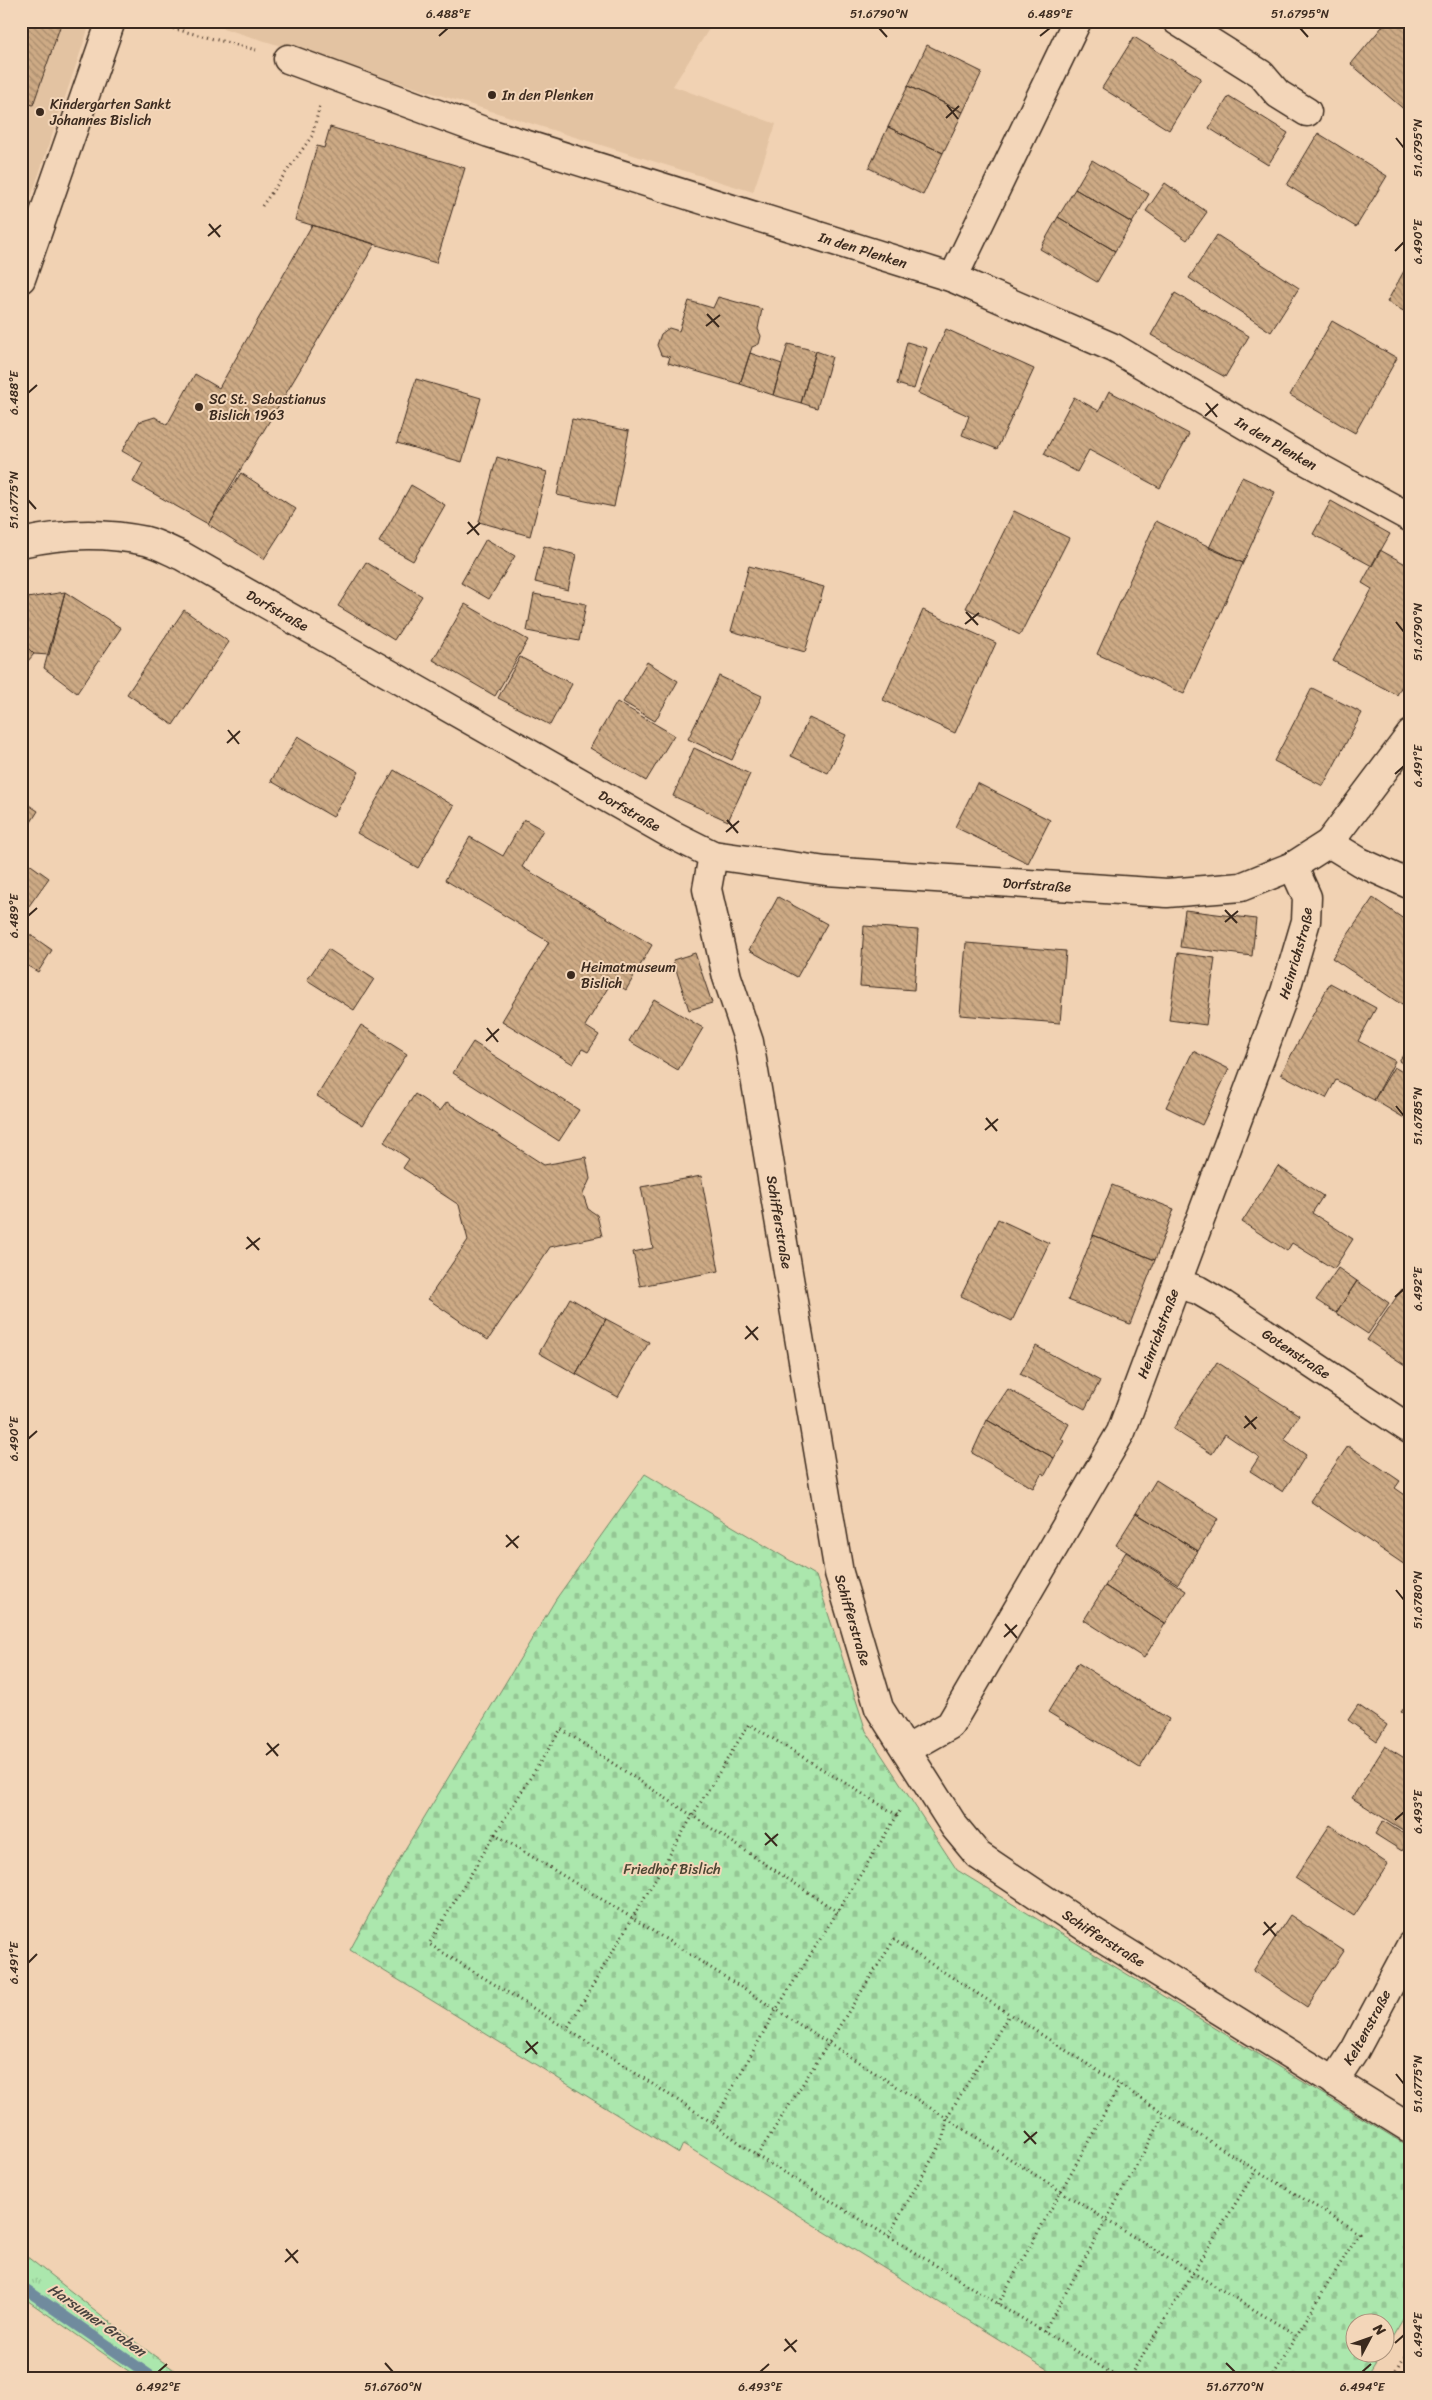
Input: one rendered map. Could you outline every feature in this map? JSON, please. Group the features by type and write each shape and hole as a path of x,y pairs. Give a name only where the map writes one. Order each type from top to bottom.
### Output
{"street":[{"path":"21,279 27,242 111,21"},
{"path":"953,278 1077,21"},
{"path":"1177,21 1261,74 1278,94 1307,112"},
{"name":"In den Plenken","path":"288,59 489,133 953,278 1114,348 1303,459 1411,518"},
{"name":"Dorfstraße","path":"21,542 73,533 97,535 147,541 182,556 670,833 713,855 836,872 1167,894 1241,886 1293,866 1329,843"},
{"path":"1411,734 1329,843 1360,862 1411,885"},
{"name":"Schifferstraße","path":"713,855 707,889 726,977 748,1042 839,1573 879,1708 954,1826 978,1855 1087,1928 1411,2129"},
{"name":"Heinrichstraße","path":"906,1750 950,1725 1121,1432 1286,992 1306,921 1307,897 1293,866"},
{"name":"Gotenstraße","path":"1178,1284 1198,1290 1222,1304 1411,1430"},
{"name":"Keltenstraße","path":"1334,2082 1356,2050 1411,1945"}],"path":[{"path":"144,21 288,59"},
{"path":"262,206 312,136 327,73"},
{"path":"567,2029 749,1724 897,1815"},
{"path":"838,1912 561,1729 495,1834 430,1944 713,2123 756,2156 1120,2379"},
{"path":"713,2123 776,2010 922,1775"},
{"path":"495,1834 634,1919 1106,2220 1194,2271 1296,2335"},
{"path":"756,2156 894,1940 1165,2114 1359,2233 1270,2379"},
{"path":"888,2236 944,2138 947,2117 1009,2015"},
{"path":"998,2304 1120,2085"},
{"path":"1044,2332 1165,2114"},
{"path":"1128,2379 1256,2170"},
{"path":"1392,2379 1411,2345"}],"shaded area":[{"name":"Kindergarten Sankt Johannes Bislich","path":"21,21 91,21 29,203 21,206"},
{"path":"200,21 714,21 673,86 776,124 753,192"}],"green space":[{"name":"Friedhof Bislich","path":"645,1474 816,1576 866,1731 957,1870 1411,2148 1411,2306 1394,2334 1394,2312 1344,2312 1344,2362 1376,2362 1366,2379 1063,2379 683,2144 679,2153 350,1950 404,1851 556,1599"},
{"path":"21,2252 138,2344 187,2379 140,2379 21,2296"}],"building":[{"path":"21,21 62,21 33,105 21,101"},
{"path":"1387,21 1411,21 1411,108 1407,112 1351,64"},
{"path":"1134,37 1201,78 1169,130 1102,88"},
{"path":"927,45 982,72 963,112 908,86"},
{"path":"908,86 963,112 943,153 888,127"},
{"path":"1229,96 1288,133 1268,165 1209,128"},
{"path":"330,127 465,168 436,263 295,220 317,146 324,148"},
{"path":"888,127 943,153 923,195 869,168"},
{"path":"1318,133 1387,176 1356,227 1287,185"},
{"path":"1092,160 1149,194 1132,223 1075,189"},
{"path":"1165,183 1207,212 1187,240 1146,211"},
{"path":"1075,189 1132,223 1115,251 1058,217"},
{"path":"1058,217 1115,251 1097,282 1040,249"},
{"path":"312,225 375,244 208,524 133,482 143,463 122,451 139,422 155,417 167,425 195,374 219,388"},
{"path":"1217,235 1299,288 1271,332 1189,278"},
{"path":"1404,271 1411,275 1411,315 1387,302"},
{"path":"1175,293 1249,336 1225,377 1151,335"},
{"path":"718,297 762,309 758,329 761,336 759,344 752,347 740,384 668,363 670,357 661,355 657,345 661,334 669,328 679,331 689,301 713,308"},
{"path":"1332,321 1397,358 1355,433 1290,395"},
{"path":"946,329 1034,369 997,449 962,435 969,416 918,393"},
{"path":"907,342 927,348 914,389 897,384"},
{"path":"788,344 816,351 801,403 773,395"},
{"path":"816,351 832,357 817,408 801,403"},
{"path":"750,353 782,364 773,395 740,384"},
{"path":"416,379 481,398 462,462 397,443"},
{"path":"1109,391 1189,434 1160,488 1089,450 1077,472 1044,454 1074,397 1099,411"},
{"path":"572,419 629,431 614,507 557,495"},
{"path":"497,457 547,472 530,536 479,522"},
{"path":"241,473 296,509 264,559 208,524"},
{"path":"1242,477 1275,492 1243,563 1209,548"},
{"path":"411,485 445,505 413,561 379,542"},
{"path":"1331,501 1390,534 1372,566 1313,534"},
{"path":"1014,511 1069,538 1020,635 966,608"},
{"path":"1156,521 1243,563 1184,694 1097,654"},
{"path":"486,539 515,556 489,599 461,583"},
{"path":"544,546 576,555 568,590 535,582"},
{"path":"1380,550 1411,567 1411,669 1397,695 1333,661 1372,589 1362,583"},
{"path":"366,562 422,596 394,640 338,606"},
{"path":"749,566 824,587 805,652 731,631"},
{"path":"65,592 49,655 34,654 21,641 21,599"},
{"path":"65,592 121,628 77,693 44,668"},
{"path":"534,594 586,604 579,641 527,631"},
{"path":"465,604 528,640 495,696 433,660"},
{"path":"184,610 229,642 173,725 127,694"},
{"path":"923,610 996,643 955,733 883,700"},
{"path":"21,641 34,654 21,669"},
{"path":"520,657 572,684 550,725 498,698"},
{"path":"647,662 678,681 655,721 623,702"},
{"path":"719,676 762,696 732,760 688,739"},
{"path":"1312,688 1362,713 1323,786 1274,761"},
{"path":"617,702 674,735 646,781 590,748"},
{"path":"809,718 846,735 828,773 791,756"},
{"path":"298,736 359,772 333,817 271,781"},
{"path":"694,748 750,774 728,821 673,796"},
{"path":"394,770 454,806 418,868 357,833"},
{"path":"977,783 1050,820 1028,863 955,827"},
{"path":"21,800 38,811 21,838"},
{"path":"524,819 543,830 522,867 652,945 626,990 612,981 585,1026 599,1035 588,1052 582,1049 573,1064 502,1021 549,942 445,880 470,837 503,856"},
{"path":"21,858 49,878 26,910 21,907"},
{"path":"778,897 827,924 797,977 749,950"},
{"path":"1373,898 1411,924 1411,1011 1332,958"},
{"path":"1185,910 1256,919 1252,956 1180,947"},
{"path":"864,926 918,930 914,990 860,986"},
{"path":"29,934 52,950 38,972 21,962 21,946"},
{"path":"966,943 1066,951 1060,1023 960,1015"},
{"path":"328,949 374,979 354,1010 307,980"},
{"path":"695,953 712,1003 689,1010 673,960"},
{"path":"1178,953 1215,958 1206,1025 1169,1020"},
{"path":"1330,983 1376,1008 1358,1041 1395,1061 1374,1100 1336,1080 1326,1098 1281,1074"},
{"path":"654,999 703,1028 678,1070 629,1041"},
{"path":"361,1025 407,1054 363,1125 317,1096"},
{"path":"473,1042 579,1110 559,1141 453,1073"},
{"path":"1411,1044 1411,1069 1399,1061"},
{"path":"1193,1051 1229,1069 1202,1125 1166,1107"},
{"path":"1394,1067 1411,1077 1411,1122 1374,1100"},
{"path":"415,1094 440,1111 447,1102 544,1165 586,1157 590,1179 583,1194 588,1209 597,1215 602,1236 550,1247 488,1340 428,1299 468,1240 459,1205 403,1168 409,1159 384,1142"},
{"path":"1278,1166 1323,1196 1312,1213 1353,1239 1334,1269 1292,1243 1287,1251 1242,1222"},
{"path":"701,1176 719,1271 640,1286 633,1252 653,1248 641,1187"},
{"path":"1112,1185 1174,1209 1155,1260 1093,1235"},
{"path":"998,1219 1049,1243 1012,1321 961,1296"},
{"path":"1093,1235 1155,1260 1130,1324 1068,1300"},
{"path":"1338,1268 1357,1281 1336,1313 1316,1300"},
{"path":"1357,1281 1389,1303 1368,1334 1336,1313"},
{"path":"1402,1289 1411,1295 1411,1369 1367,1340"},
{"path":"570,1298 606,1319 576,1374 539,1353"},
{"path":"606,1319 649,1342 618,1397 576,1374"},
{"path":"1036,1346 1100,1381 1085,1409 1020,1374"},
{"path":"1217,1362 1299,1415 1284,1439 1306,1455 1283,1492 1250,1471 1259,1457 1225,1434 1212,1454 1173,1429"},
{"path":"1008,1389 1069,1424 1061,1439 1064,1441 1054,1458 987,1420"},
{"path":"987,1420 1054,1458 1045,1475 1042,1473 1033,1488 972,1453"},
{"path":"1348,1446 1400,1481 1395,1488 1411,1499 1411,1569 1310,1501"},
{"path":"1156,1480 1218,1519 1198,1551 1136,1513"},
{"path":"1136,1513 1198,1551 1178,1584 1116,1545"},
{"path":"1126,1552 1186,1591 1165,1624 1105,1586"},
{"path":"1105,1586 1165,1624 1144,1658 1084,1620"},
{"path":"1078,1663 1169,1719 1140,1768 1048,1712"},
{"path":"1411,1699 1411,1718 1401,1712"},
{"path":"1358,1705 1387,1725 1377,1741 1348,1720"},
{"path":"1385,1746 1411,1762 1411,1824 1406,1832 1352,1798"},
{"path":"1383,1821 1410,1838 1402,1851 1375,1834"},
{"path":"1330,1825 1388,1864 1354,1916 1295,1878"},
{"path":"1290,1915 1344,1951 1307,2007 1253,1971"}],"waterway":[{"name":"Harsumer Graben","path":"21,2286 155,2379"}],"place":[{"name":"In den Plenken","path":"492,95"},
{"name":"Kindergarten Sankt Johannes Bislich","path":"40,112"},
{"name":"SC St. Sebastianus Bislich 1963","path":"199,407"},
{"name":"Heimatmuseum Bislich","path":"571,975"}]}
